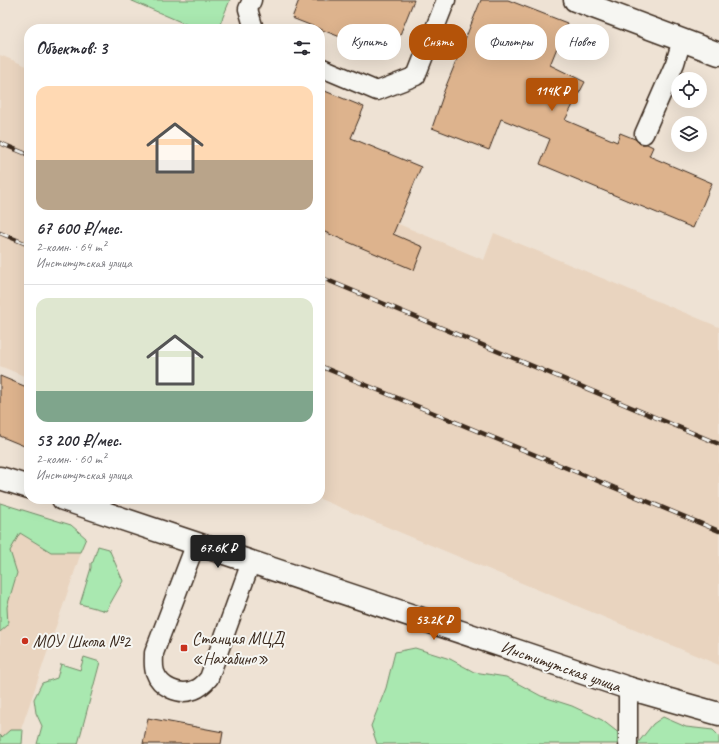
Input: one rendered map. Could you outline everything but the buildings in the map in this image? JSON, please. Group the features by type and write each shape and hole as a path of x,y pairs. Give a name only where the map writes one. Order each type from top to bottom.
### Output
{"street":[{"path":"575,0 719,54"},
{"path":"0,478 24,486"},
{"name":"Институтская улица","path":"79,504 628,688 719,714"}],"lane":[{"path":"252,0 248,9 252,24"},
{"path":"325,69 377,91 416,76 446,0"},
{"path":"644,134 675,63 682,40"},
{"path":"196,543 154,653 153,662 157,676 167,687 175,691 185,692 194,690 209,678 251,562"},
{"path":"628,688 628,744"}],"shaded area":[{"path":"0,55 24,65 24,376 0,366"},
{"path":"325,193 484,260 494,233 719,327 719,665 325,501"},
{"name":"МОУ Школа №2","path":"0,504 86,538 16,744 0,744"}],"green space":[{"path":"130,0 230,0 220,24 185,24"},
{"path":"0,503 71,525 86,538 80,552 51,552 20,533 10,551 17,573 7,607 8,625 0,632"},
{"path":"98,546 109,549 123,581 106,611 80,604 91,568 91,563 93,562"},
{"path":"415,648 450,659 474,672 506,677 541,696 572,706 602,720 620,734 619,744 377,744 371,726 386,688 395,652"},
{"path":"84,657 100,662 78,744 37,744 42,726 36,713 34,699 42,683 57,678 61,664 80,670"},
{"path":"663,717 686,727 713,730 719,736 719,744 637,744 653,724"},
{"path":"10,730 23,730 22,744 0,744 0,735 2,737"}],"railway":[{"path":"0,143 24,153"},
{"path":"0,233 24,243"},
{"path":"325,279 719,444"},
{"path":"325,368 719,531"}],"place":[{"name":"МОУ Школа №2","path":"25,641"},
{"name":"Станция МЦД «Нахабино»","path":"184,648"}]}
